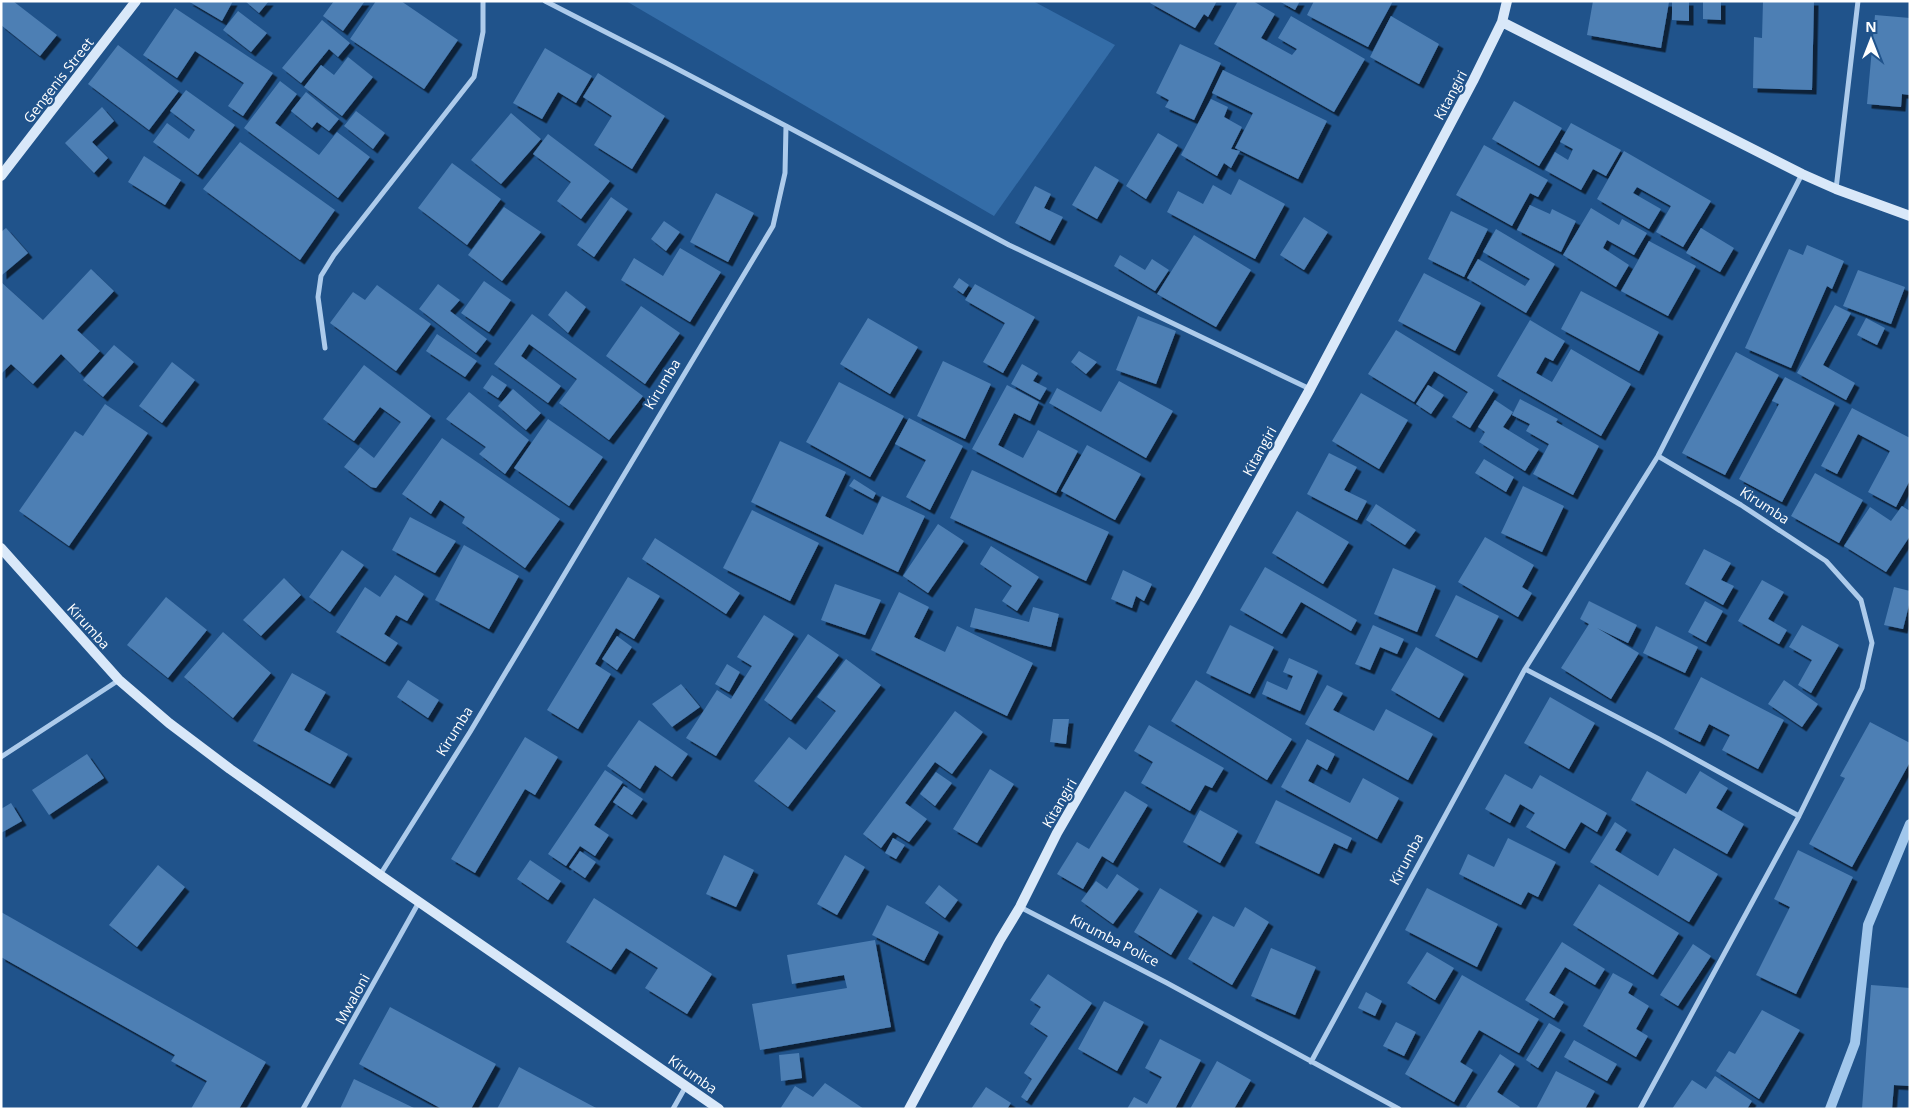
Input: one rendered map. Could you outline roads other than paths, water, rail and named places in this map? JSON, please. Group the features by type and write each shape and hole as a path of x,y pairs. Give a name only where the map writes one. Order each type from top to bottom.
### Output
{"street":[{"name":"Gengenis Street","path":"1,176 136,1"},
{"path":"325,348 318,297 321,276 334,256 474,77 483,32 483,1"},
{"path":"545,1 666,62 1009,245 1310,389"},
{"name":"Kitangiri","path":"1020,907 1057,833 1195,595 1310,389 1473,82 1502,22 1507,1"},
{"path":"1836,189 1858,1"},
{"path":"1502,22 1802,174 1836,189 1910,216"},
{"name":"Kirumba","path":"380,875 470,732 774,226 786,172 786,126"},
{"path":"1658,456 1802,174"},
{"name":"Kirumba","path":"1312,1062 1525,669 1658,456 1741,505 1826,561 1862,600 1872,643 1862,688 1799,816 1640,1109"},
{"name":"Kirumba","path":"1,548 119,680 169,723 230,769 380,875 719,1109"},
{"path":"1525,669 1659,739 1799,816"},
{"path":"1,757 119,680"},
{"name":"Mwaloni","path":"303,1109 420,901"},
{"path":"909,1109 1000,940 1020,907"},
{"name":"Kirumba Police","path":"1020,907 1167,983 1399,1109"},
{"path":"672,1109 686,1086"}],"waterway":[{"path":"1830,1109 1855,1043 1868,925 1910,824"}]}
